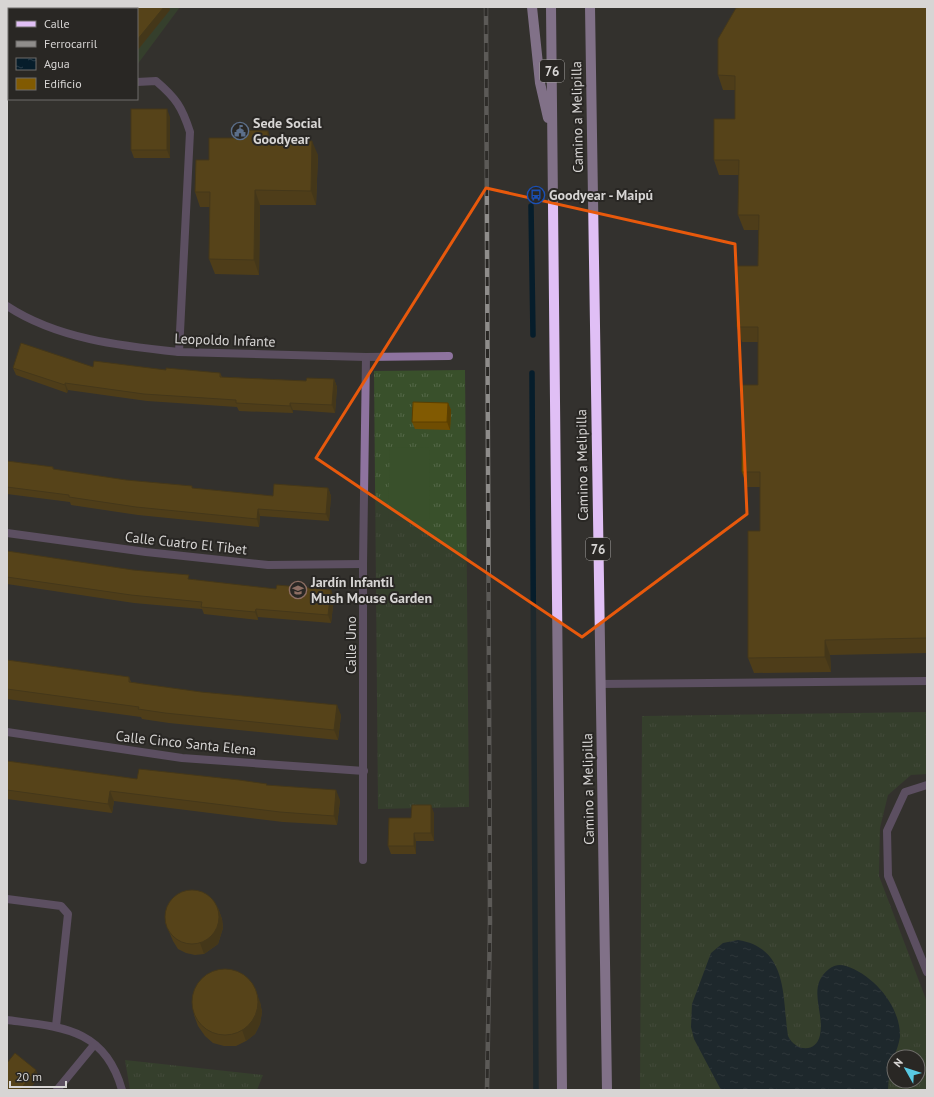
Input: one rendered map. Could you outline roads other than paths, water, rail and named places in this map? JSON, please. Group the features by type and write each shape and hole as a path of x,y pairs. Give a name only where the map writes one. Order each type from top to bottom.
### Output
{"main road":[{"path":"532,7 540,83 552,135"},
{"name":"Camino a Melipilla","path":"551,7 562,1090"},
{"name":"Camino a Melipilla","path":"590,7 607,1090"}],"street":[{"path":"138,82 156,81 168,91 182,108 190,132 179,352"},
{"name":"Leopoldo Infante","path":"7,306 32,320 77,336 121,345 179,352 366,358 449,356"},
{"name":"Calle Uno","path":"363,860 363,564 366,358"},
{"name":"Calle Cuatro El Tibet","path":"7,533 146,552 268,564 363,564"},
{"path":"600,684 927,680"},
{"name":"Calle Cinco Santa Elena","path":"7,732 182,758 364,771"},
{"path":"927,785 905,792 887,831 888,876 927,972"},
{"path":"7,899 61,906 68,914 56,1026"},
{"path":"7,1020 56,1026 76,1032 94,1045 109,1060 115,1070 122,1090"},
{"path":"58,1090 94,1045"}],"water":[{"path":"738,940 755,945 766,953 775,964 783,991 788,1036 795,1045 800,1047 810,1048 818,1041 821,1026 817,992 822,976 829,969 837,965 846,966 856,970 876,985 891,1004 899,1026 900,1037 897,1049 886,1049 886,1089 888,1090 721,1090 694,1039 691,1027 692,1004 711,953 723,943"}],"waterway":[{"path":"531,206 533,335"},
{"path":"532,373 536,1090"}],"railway":[{"path":"486,7 490,922 487,1090"}],"place":[{"name":"Sede Social Goodyear","path":"240,131"},
{"name":"Goodyear - Maipú","path":"536,195"},
{"name":"Jardín Infantil Mush Mouse Garden","path":"298,590"}]}
